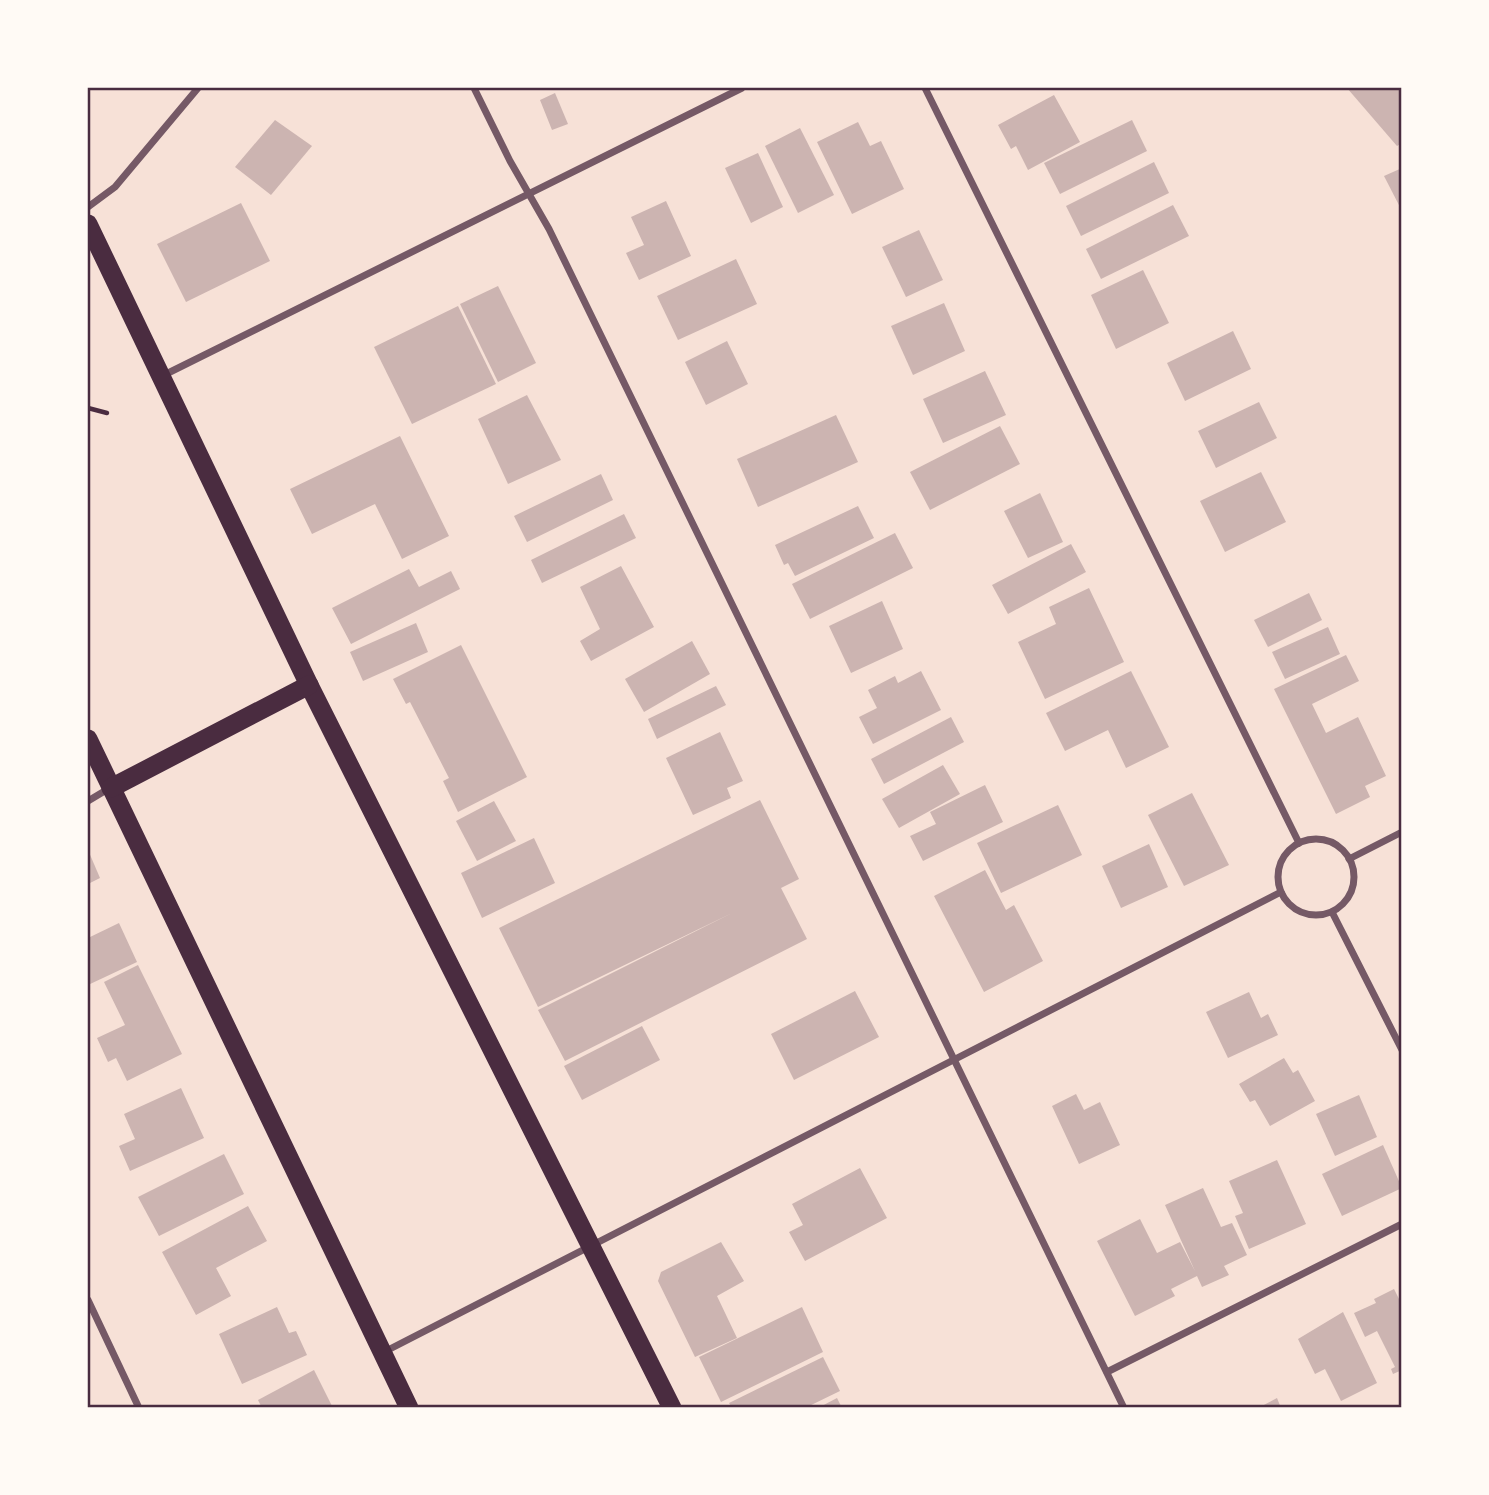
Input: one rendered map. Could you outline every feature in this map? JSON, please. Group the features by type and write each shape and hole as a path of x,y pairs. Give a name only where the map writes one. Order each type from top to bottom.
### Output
{"highway":[{"path":"88,224 159,377 309,685 672,1408"},
{"path":"111,788 309,685"},
{"path":"88,739 409,1408"}],"street":[{"path":"88,207 115,187 198,88"},
{"path":"474,88 549,229 1124,1408"},
{"path":"159,377 742,88"},
{"path":"925,88 1299,843"},
{"path":"88,801 111,788"},
{"path":"1349,859 1402,832"},
{"path":"1322,840 1342,850 1349,859 1353,883 1350,895 1332,912 1308,914 1297,910 1280,892 1278,869 1282,859 1299,843 1322,840"},
{"path":"382,1353 1280,892"},
{"path":"1332,912 1402,1050"},
{"path":"1107,1372 1402,1224"},
{"path":"88,1300 139,1408"}],"path":[{"path":"88,408 107,413"}],"building":[{"path":"1347,88 1402,88 1402,143 1397,146"},
{"path":"555,93 568,124 552,130 540,100"},
{"path":"1054,95 1080,142 1028,170 1016,146 1011,149 998,125"},
{"path":"275,120 312,146 271,195 235,167"},
{"path":"1132,120 1147,151 1060,194 1044,163"},
{"path":"858,122 870,146 881,141 904,189 852,214 817,142"},
{"path":"800,128 834,195 798,213 765,146"},
{"path":"758,153 783,207 751,223 725,168"},
{"path":"1154,162 1169,193 1081,236 1066,206"},
{"path":"1402,168 1402,211 1384,176"},
{"path":"666,201 691,256 639,280 626,253 644,245 631,217"},
{"path":"241,203 270,261 186,302 157,244"},
{"path":"1173,205 1189,236 1101,279 1086,249"},
{"path":"919,230 943,280 906,297 882,247"},
{"path":"736,259 757,304 678,340 657,296"},
{"path":"1143,270 1169,323 1116,349 1091,295"},
{"path":"498,286 536,363 498,382 460,304"},
{"path":"944,303 965,351 913,375 891,326"},
{"path":"458,306 496,384 412,424 374,347"},
{"path":"1233,331 1251,369 1185,401 1167,363"},
{"path":"727,341 748,384 706,405 685,362"},
{"path":"985,371 1006,415 943,443 923,399"},
{"path":"527,395 561,460 508,484 478,419"},
{"path":"1259,402 1277,438 1216,468 1198,431"},
{"path":"836,415 858,462 758,507 737,459"},
{"path":"1000,426 1020,464 930,510 910,472"},
{"path":"400,436 449,536 402,559 375,504 312,534 290,489"},
{"path":"1261,472 1286,522 1225,552 1200,501"},
{"path":"601,474 613,500 527,542 514,516"},
{"path":"1040,493 1063,542 1028,558 1004,511"},
{"path":"858,506 874,538 795,576 788,563 784,565 775,545"},
{"path":"624,514 636,538 542,583 531,560"},
{"path":"895,533 913,568 810,619 792,584"},
{"path":"1071,544 1086,572 1008,614 992,585"},
{"path":"621,566 654,627 591,661 580,641 600,629 580,587"},
{"path":"409,569 419,587 451,571 460,589 351,644 332,608"},
{"path":"1089,588 1124,662 1045,699 1018,642 1056,624 1049,607"},
{"path":"1309,593 1322,620 1268,647 1254,620"},
{"path":"882,601 903,649 851,673 829,626"},
{"path":"416,623 428,652 363,681 350,652"},
{"path":"1328,627 1340,654 1285,679 1272,652"},
{"path":"692,641 710,674 644,712 625,679"},
{"path":"461,645 527,777 458,812 443,781 449,778 410,702 406,704 393,679"},
{"path":"1346,655 1359,681 1312,704 1326,733 1358,717 1386,776 1365,786 1370,797 1336,814 1274,689"},
{"path":"921,671 941,710 873,744 859,717 877,708 868,690 895,676 898,683"},
{"path":"1131,671 1169,747 1126,768 1108,730 1065,751 1046,713"},
{"path":"716,686 726,705 657,739 648,719"},
{"path":"951,717 964,742 884,784 871,759"},
{"path":"720,732 743,781 727,788 731,798 693,815 666,758"},
{"path":"943,765 960,794 899,828 882,799"},
{"path":"985,785 1003,822 923,861 910,836 936,824 930,812"},
{"path":"1192,793 1229,865 1184,886 1148,815"},
{"path":"760,800 799,879 781,888 807,939 565,1061 538,1010 732,913 538,1007 499,928"},
{"path":"494,801 516,841 477,861 456,821"},
{"path":"1058,805 1082,855 1001,893 977,843"},
{"path":"534,838 555,883 482,918 461,873"},
{"path":"1149,844 1168,887 1121,908 1102,866"},
{"path":"88,850 100,878 88,884"},
{"path":"985,870 1006,910 1014,905 1043,961 984,992 934,896"},
{"path":"119,923 137,962 88,985 88,938"},
{"path":"138,965 182,1054 127,1081 116,1058 108,1062 97,1038 125,1025 104,982"},
{"path":"855,991 879,1037 794,1080 771,1034"},
{"path":"1249,992 1261,1018 1268,1014 1278,1035 1228,1058 1206,1012"},
{"path":"642,1026 660,1060 582,1100 564,1066"},
{"path":"1284,1058 1293,1073 1298,1070 1315,1101 1270,1126 1255,1100 1250,1102 1239,1084"},
{"path":"181,1088 204,1138 130,1171 119,1146 135,1139 124,1114"},
{"path":"1076,1094 1084,1110 1100,1102 1120,1145 1079,1164 1052,1106"},
{"path":"1359,1095 1377,1137 1335,1156 1316,1114"},
{"path":"1383,1145 1402,1188 1342,1216 1322,1174"},
{"path":"224,1154 244,1194 159,1236 138,1197"},
{"path":"1277,1160 1306,1224 1249,1249 1235,1216 1243,1213 1229,1181"},
{"path":"860,1168 887,1218 805,1261 789,1232 803,1225 792,1204"},
{"path":"1203,1188 1221,1227 1232,1223 1247,1255 1224,1266 1229,1275 1202,1287 1197,1276 1171,1289 1175,1296 1135,1316 1097,1241 1140,1219 1157,1253 1180,1242 1195,1271 1165,1205"},
{"path":"248,1206 267,1241 216,1268 231,1296 196,1315 162,1252"},
{"path":"721,1242 744,1281 717,1296 737,1338 695,1357 658,1281 661,1272"},
{"path":"1394,1289 1402,1305 1402,1370 1393,1374 1391,1369 1395,1367 1377,1331 1365,1337 1354,1313 1376,1303 1374,1299"},
{"path":"277,1307 289,1333 296,1331 307,1355 242,1384 219,1334"},
{"path":"802,1307 823,1352 721,1402 699,1357"},
{"path":"1343,1312 1377,1383 1341,1401 1325,1369 1315,1374 1298,1339"},
{"path":"823,1357 840,1391 805,1408 732,1408 729,1403"},
{"path":"314,1370 333,1408 262,1408 258,1400"},
{"path":"837,1398 842,1408 818,1408"},
{"path":"1277,1398 1281,1408 1258,1408"}]}
